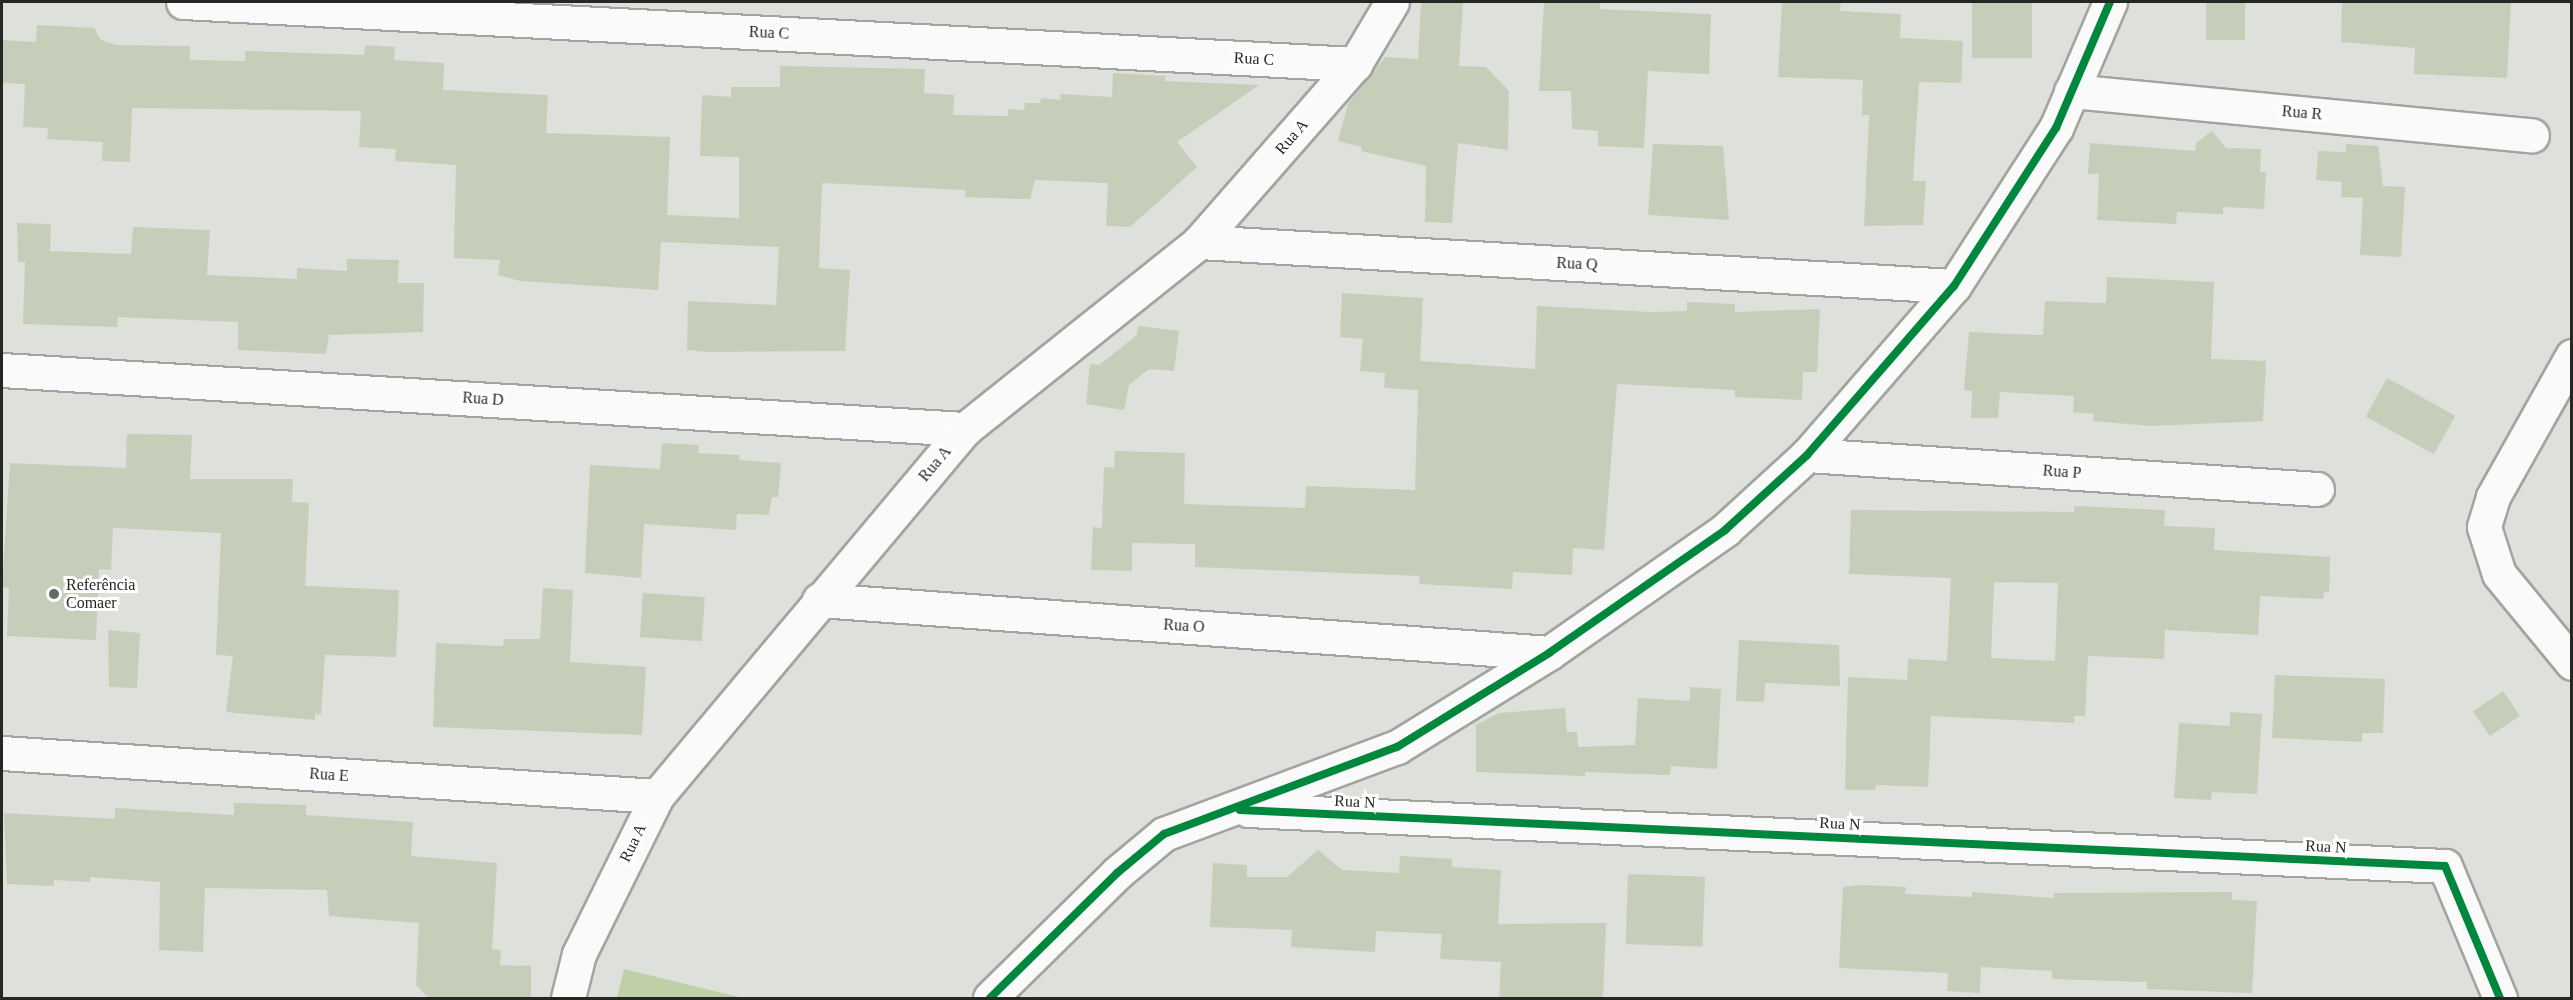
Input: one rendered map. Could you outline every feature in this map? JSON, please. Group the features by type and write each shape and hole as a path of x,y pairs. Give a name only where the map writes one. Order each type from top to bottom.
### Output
{"street":[{"name":"Rua C","path":"183,2 1355,64"},
{"name":"Rua A","path":"568,999 579,954 657,796 819,600 965,429 1199,242 1355,64 1392,2"},
{"path":"990,999 1117,873 1164,834 1396,747 1549,653 1725,530 1807,455 1954,286 2056,128 2110,2"},
{"name":"Rua R","path":"2071,91 2532,135"},
{"name":"Rua Q","path":"1199,242 1954,286"},
{"path":"2571,356 2493,497 2484,527 2499,574 2571,663"},
{"name":"Rua D","path":"2,370 965,429"},
{"name":"Rua P","path":"1807,455 2317,489"},
{"name":"Rua O","path":"819,600 1549,653"},
{"name":"Rua E","path":"2,753 657,796"},
{"name":"Rua N","path":"1234,809 2445,866 2500,999"}],"green space":[{"path":"624,969 743,998 617,998"}],"building":[{"path":"1421,2 1463,2 1459,66 1486,67 1509,91 1508,150 1458,143 1452,223 1425,222 1426,166 1361,151 1362,147 1338,141 1348,104 1385,57 1418,59"},
{"path":"1544,2 1600,2 1600,9 1711,14 1709,74 1648,71 1644,148 1598,146 1598,131 1572,129 1571,91 1539,91"},
{"path":"1782,2 1841,2 1840,11 1901,14 1900,38 1963,41 1961,83 1919,82 1913,181 1926,181 1923,225 1864,226 1869,115 1862,115 1863,80 1778,77"},
{"path":"1972,2 2032,2 2032,58 1972,58"},
{"path":"2206,2 2245,2 2245,40 2206,40"},
{"path":"2342,2 2511,2 2507,78 2414,74 2415,48 2341,42"},
{"path":"37,25 94,28 101,40 116,45 190,46 190,60 245,61 245,51 364,55 365,45 395,47 394,60 444,63 443,90 548,95 546,133 670,137 667,215 739,218 739,157 700,156 702,95 731,97 731,87 780,87 780,66 925,69 924,93 954,95 953,115 1008,116 1008,109 1024,110 1025,103 1040,103 1041,98 1061,100 1060,94 1112,97 1113,73 1166,76 1165,81 1259,85 1177,142 1197,167 1130,227 1106,226 1108,183 1035,180 1030,199 965,197 965,190 822,183 819,268 850,270 845,351 706,352 687,350 688,301 776,305 779,247 661,242 658,290 520,281 498,275 500,260 454,258 456,165 395,161 396,149 359,147 361,111 132,108 130,162 102,161 103,142 47,139 48,128 23,127 25,84 2,83 2,40 36,42"},
{"path":"2212,131 2226,148 2261,149 2260,172 2266,172 2264,209 2223,207 2223,214 2177,212 2176,224 2097,220 2099,174 2088,174 2090,143 2195,151 2196,143"},
{"path":"1653,144 1723,146 1729,220 1648,215"},
{"path":"2346,144 2378,146 2383,186 2405,187 2401,257 2360,255 2363,198 2341,197 2342,182 2316,180 2318,151 2346,152"},
{"path":"17,223 51,224 50,251 131,254 133,227 210,230 207,275 297,279 297,268 347,271 347,259 399,260 398,283 424,283 423,332 329,335 326,354 238,350 238,322 118,317 117,327 23,324 25,262 18,262"},
{"path":"2107,277 2214,282 2211,359 2266,361 2263,421 2151,426 2093,421 2094,414 2073,412 2074,396 2000,392 1998,418 1971,418 1972,391 1964,390 1969,332 2043,335 2045,301 2106,303"},
{"path":"1342,293 1423,298 1420,361 1535,369 1537,306 1650,312 1687,311 1687,302 1735,304 1735,312 1820,309 1817,372 1803,372 1802,400 1735,397 1735,390 1617,384 1604,550 1573,548 1572,575 1513,572 1512,589 1419,584 1420,576 1195,567 1195,544 1132,543 1132,571 1091,570 1093,527 1102,528 1104,467 1114,468 1115,451 1185,453 1184,504 1305,508 1306,486 1415,490 1418,390 1384,388 1385,373 1360,371 1363,339 1340,337"},
{"path":"1138,326 1179,331 1174,371 1149,369 1129,385 1124,410 1086,404 1090,364 1099,365 1137,335"},
{"path":"2387,378 2455,416 2434,454 2366,416"},
{"path":"127,434 192,435 190,479 293,479 292,502 309,503 305,586 399,590 396,657 325,655 321,715 315,714 315,720 226,712 233,656 216,655 221,533 113,528 111,570 99,569 96,640 7,636 9,588 2,587 10,463 126,468"},
{"path":"662,443 699,445 698,453 740,455 739,460 781,463 778,497 772,497 769,515 737,514 736,530 644,524 641,578 585,573 590,465 660,469"},
{"path":"2074,506 2165,510 2164,526 2215,528 2214,550 2330,557 2329,592 2324,592 2323,599 2260,596 2258,635 2165,630 2164,659 2088,656 2085,716 2074,716 2074,723 1931,716 1928,787 1876,785 1875,790 1845,790 1848,677 1907,680 1908,659 1947,661 1951,578 1849,574 1851,510 2074,512","holes":["1994,582 2058,583 2055,661 1991,658"]},
{"path":"543,588 573,590 570,662 646,667 642,735 433,727 436,643 503,646 504,639 540,639"},
{"path":"643,593 705,597 702,641 640,637"},
{"path":"108,630 140,633 137,688 109,687"},
{"path":"1739,640 1839,645 1840,686 1765,683 1764,702 1736,701"},
{"path":"2275,675 2385,679 2383,733 2362,733 2362,742 2272,738"},
{"path":"1690,687 1721,689 1717,769 1671,766 1670,775 1585,772 1585,776 1476,772 1476,725 1499,713 1565,708 1567,732 1577,732 1578,747 1635,745 1638,698 1690,701"},
{"path":"2503,691 2520,716 2490,736 2473,711"},
{"path":"2230,712 2262,714 2257,794 2212,792 2211,800 2174,798 2179,723 2230,726"},
{"path":"234,803 306,805 306,815 413,822 411,856 497,863 492,949 501,950 500,965 531,966 531,999 430,999 416,985 419,923 329,916 327,890 205,888 203,952 159,950 160,882 90,877 90,882 54,880 54,886 7,884 4,813 115,819 115,808 234,815"},
{"path":"1318,850 1342,870 1399,873 1400,856 1452,859 1452,867 1501,870 1498,924 1606,923 1603,999 1499,999 1501,962 1440,959 1442,934 1376,931 1375,952 1291,947 1292,930 1210,927 1213,863 1247,865 1247,877 1287,877"},
{"path":"1628,874 1705,877 1703,947 1626,944"},
{"path":"1860,885 1906,887 1905,894 1972,897 1972,892 2054,898 2054,893 2232,892 2232,900 2257,901 2252,993 2147,989 2147,982 2052,979 2052,971 1981,967 1980,993 1947,991 1948,973 1839,968 1843,887"}],"cycle path":[{"path":"990,998 1117,873 1164,834 1397,747 1549,653 1725,530 1807,455 1954,286 2056,128 2110,2"},
{"path":"1240,810 2445,866 2500,998"}],"place":[{"name":"Referência Comaer","path":"54,594"}]}
